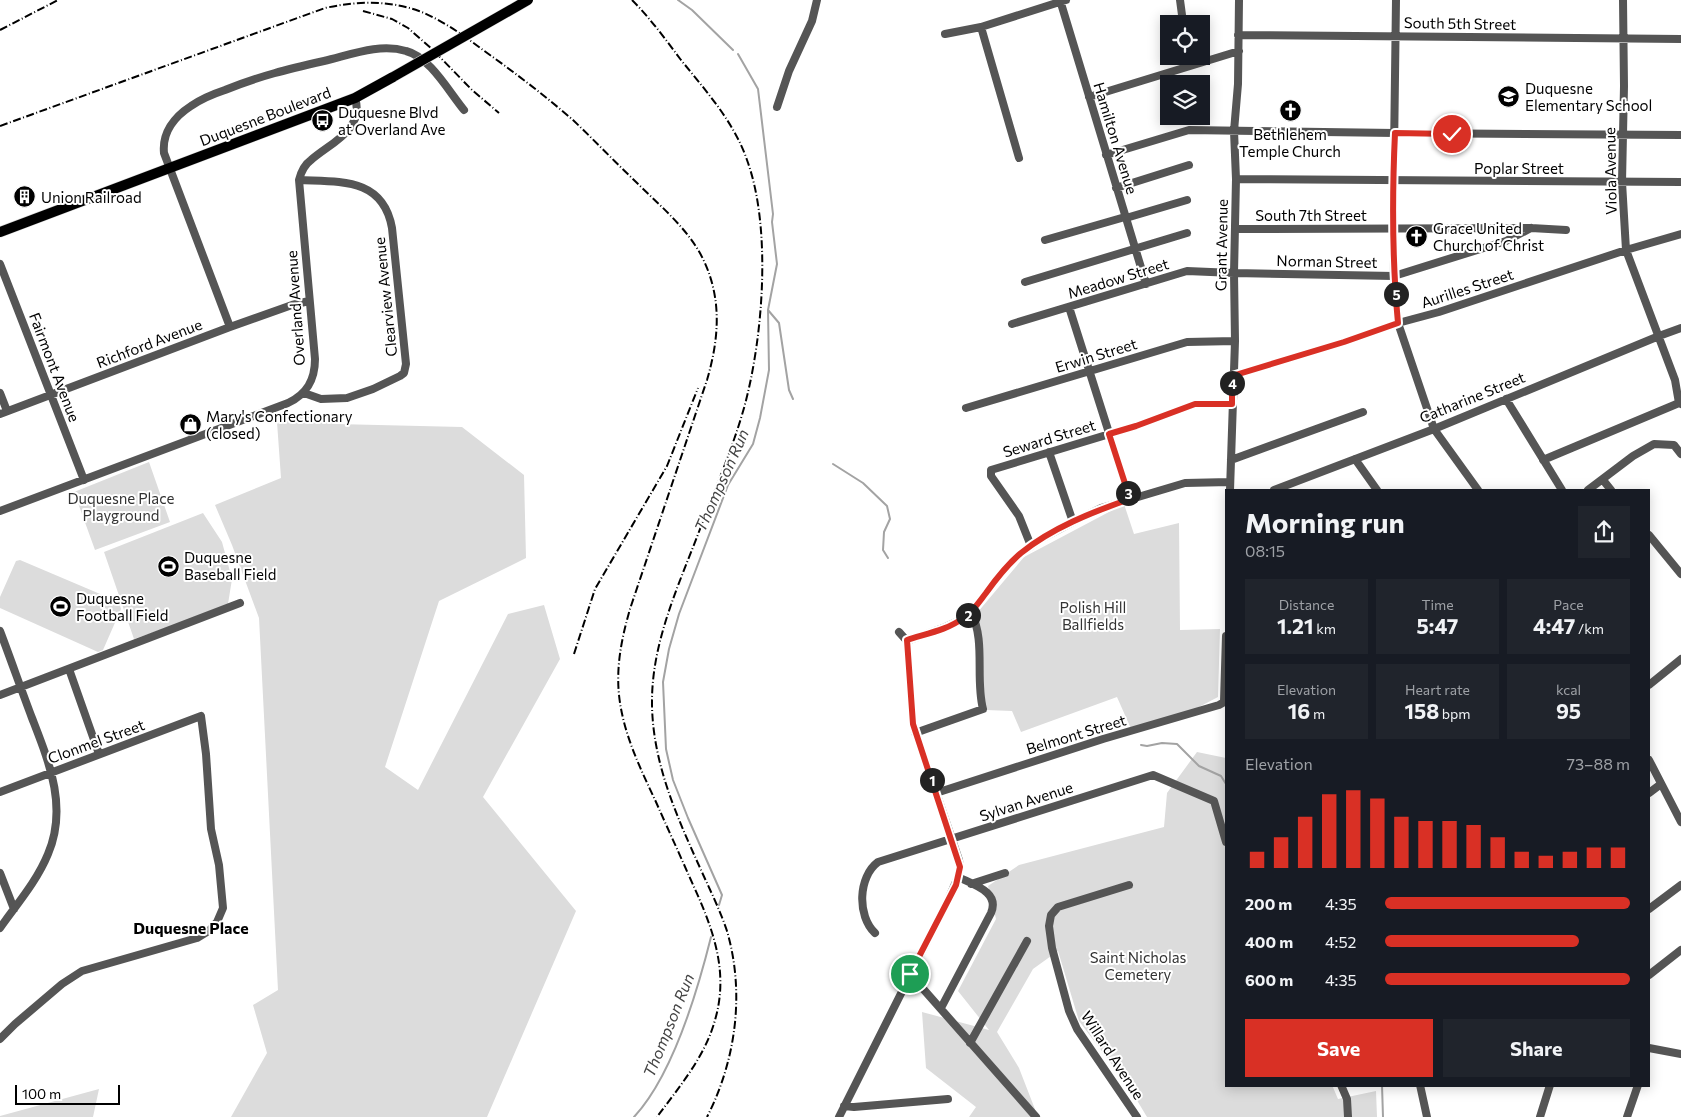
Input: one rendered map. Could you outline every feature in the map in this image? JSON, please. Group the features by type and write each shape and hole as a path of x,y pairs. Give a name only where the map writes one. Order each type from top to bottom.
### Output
{"main road":[{"name":"Duquesne Boulevard","path":"0,232 355,98 528,0"}],"street":[{"path":"777,108 786,77 812,21 817,0"},
{"path":"1180,0 1182,15"},
{"name":"Grant Avenue","path":"1230,486 1232,376 1235,341 1236,179 1234,131 1239,52 1239,0"},
{"path":"1396,0 1393,229 1398,323 1434,428 1477,489"},
{"name":"Viola Avenue","path":"1623,0 1622,182 1626,250 1675,380 1680,404"},
{"path":"945,34 981,26 1062,1"},
{"name":"Hamilton Avenue","path":"1062,1 1106,155 1146,284"},
{"path":"981,26 1019,158"},
{"name":"South 5th Street","path":"1238,35 1681,39"},
{"path":"230,327 164,153 165,138 172,123 190,106 266,74 371,50 398,49 411,52 431,68 464,110"},
{"path":"1089,97 1239,52"},
{"path":"299,180 302,171 311,160 332,146 346,133 357,113 358,105 355,98"},
{"path":"1106,155 1189,130 1623,136 1681,135"},
{"path":"1116,188 1189,165"},
{"name":"Poplar Street","path":"1236,179 1681,182"},
{"name":"Overland Avenue","path":"299,180 315,366 312,378 304,393"},
{"name":"Clearview Avenue","path":"299,180 346,182 361,186 374,194 385,207 392,228 406,364 404,373 400,376 354,396 328,400 304,393"},
{"path":"1045,240 1187,200"},
{"name":"South 7th Street","path":"1236,229 1531,228 1566,230"},
{"name":"Norman Street","path":"1234,273 1394,276 1506,241 1531,228"},
{"path":"1026,282 1187,233"},
{"name":"Aurilles Street","path":"1232,376 1681,234"},
{"name":"Fairmont Avenue","path":"0,264 84,480"},
{"name":"Meadow Street","path":"1012,324 1187,271 1234,273"},
{"name":"Richford Avenue","path":"3,413 292,304 309,301"},
{"path":"1069,307 1130,499"},
{"name":"Catharine Street","path":"1277,489 1434,428 1681,328"},
{"name":"Erwin Street","path":"966,408 1187,342 1235,341"},
{"path":"0,393 3,413"},
{"path":"0,511 288,403 304,393"},
{"path":"1506,399 1561,489"},
{"name":"Seward Street","path":"1031,546 1019,516 996,484 990,472 994,469 1136,426 1195,404 1232,404"},
{"path":"1543,460 1680,404"},
{"path":"1231,460 1363,412"},
{"path":"1590,489 1633,456 1654,444 1674,445 1681,454"},
{"path":"1049,452 1073,522"},
{"path":"1355,459 1376,489"},
{"path":"1603,480 1610,489"},
{"path":"907,640 957,623 971,612 1002,572 1031,546 1101,508 1185,482 1230,486"},
{"path":"1650,536 1681,574"},
{"path":"0,695 240,603"},
{"path":"915,733 983,709 976,625 971,612"},
{"path":"0,631 52,772 57,811 52,843 38,874 0,928"},
{"path":"839,1117 958,877 959,860 915,733 912,718 907,640 899,632"},
{"path":"1650,684 1681,659"},
{"path":"69,669 99,754"},
{"name":"Belmont Street","path":"936,793 1103,739 1219,705 1225,701"},
{"name":"Clonmel Street","path":"0,792 201,716 207,764 211,829 217,856 222,899 221,916 210,930 197,938 82,971 62,984 0,1039"},
{"path":"1650,762 1681,822"},
{"name":"Sylvan Avenue","path":"876,932 867,922 863,909 865,882 872,868 882,860 1153,775 1214,801 1225,839"},
{"path":"1650,792 1661,784"},
{"path":"0,873 14,909"},
{"path":"971,884 1005,873"},
{"path":"942,1008 993,908 994,900 991,896 958,877"},
{"name":"Willard Avenue","path":"1129,885 1058,907 1052,915 1049,926 1052,948 1069,1011 1077,1029 1137,1117"},
{"path":"1650,908 1681,885"},
{"path":"970,1043 1027,941"},
{"path":"1650,974 1681,950"},
{"path":"910,974 942,1008 970,1043 1036,1117"},
{"path":"1650,1049 1681,1054"},
{"path":"1342,1087 1347,1099 1348,1117"},
{"path":"1420,1087 1427,1117"},
{"path":"1540,1117 1549,1087"},
{"path":"1627,1117 1637,1087"},
{"path":"844,1106 854,1107 948,1099"}],"green space":[{"path":"308,410 336,424 462,427 524,475 526,558 439,601 385,767 418,790 508,614 544,605 560,659 483,797 576,911 487,1117 231,1117 267,1053 253,1005 278,990 259,618 215,505 281,478 277,422"},
{"name":"Duquesne Place Playground","path":"149,462 170,522 95,550 74,492"},
{"name":"Polish Hill Ballfields","path":"1124,504 1134,534 1179,523 1180,630 1220,629 1218,697 1197,708 1132,731 1117,697 1021,732 1012,711 986,710 977,613 1024,557"},
{"name":"Duquesne Baseball Field","path":"203,513 222,542 232,579 228,604 134,639 104,552"},
{"name":"Duquesne Football Field","path":"20,560 119,602 121,609 103,650 98,652 0,608 0,597 16,561"},
{"name":"Saint Nicholas Cemetery","path":"1197,752 1225,758 1225,1087 1333,1087 1338,1099 1376,1091 1377,1117 1147,1117 1129,1087 1079,1021 1058,951 1033,969 997,1032 1019,1068 1038,1117 969,1117 976,1107 926,1068 922,1012 989,1030 958,991 996,919 988,886 1019,865 1164,827 1167,793"},
{"path":"99,1089 93,1117 0,1117 0,1116"}],"waterway":[{"name":"Thompson Run","path":"678,0 692,10 733,50"},
{"name":"Thompson Run","path":"719,905 722,895 673,780 666,749 663,682 669,649 679,614 728,485 753,444 769,370 768,310 777,264 772,222 773,214 758,89 738,54"},
{"path":"768,310 779,323 789,390 793,399"},
{"path":"833,464 863,483 887,506 890,519 884,532 883,550 888,558"},
{"path":"1141,745 1177,744 1199,766 1221,776 1225,782"},
{"name":"Thompson Run","path":"634,1117 648,1100 672,1056 699,983 711,937"},
{"path":"1382,1087 1383,1117"}],"railway":[{"path":"0,30 58,0"},
{"path":"632,0 709,95 735,133 747,160 755,187 760,218 762,284 760,317 751,380 740,423 669,611 656,657 653,681 653,727 662,769 683,830 727,931 736,978 735,1026 731,1049 725,1073 707,1117"},
{"path":"0,126 325,8 361,3 396,5 419,11 452,28 551,102 573,120 664,209 698,249 714,290 717,320 714,350 707,380 630,609 622,641 618,673 621,709 628,737 705,912 716,947 719,965 719,1001 711,1034 691,1071 657,1117"},
{"path":"363,11 392,19 408,28 432,49 472,90 499,113"},
{"path":"574,654 595,589 667,466 698,388"}],"place":[{"name":"Duquesne Elementary School","path":"1509,97"},
{"name":"Bethlehem Temple Church","path":"1290,111"},
{"name":"Duquesne Blvd at Overland Ave","path":"322,121"},
{"name":"Union Railroad","path":"25,197"},
{"name":"Grace United Church of Christ","path":"1417,237"},
{"name":"Mary's Confectionary (closed)","path":"190,425"},
{"name":"Duquesne Baseball Field","path":"168,566"},
{"name":"Duquesne Football Field","path":"60,607"}],"district":[{"name":"Duquesne Place","path":"191,927"}],"route":[{"path":"910,974 956,885 960,867 915,733 912,718 907,640 957,623 964,618 971,612 1002,572 1031,546 1101,508 1130,499 1109,434 1195,404 1232,404 1232,376 1344,342 1398,323 1393,229 1395,133 1452,134"}]}
